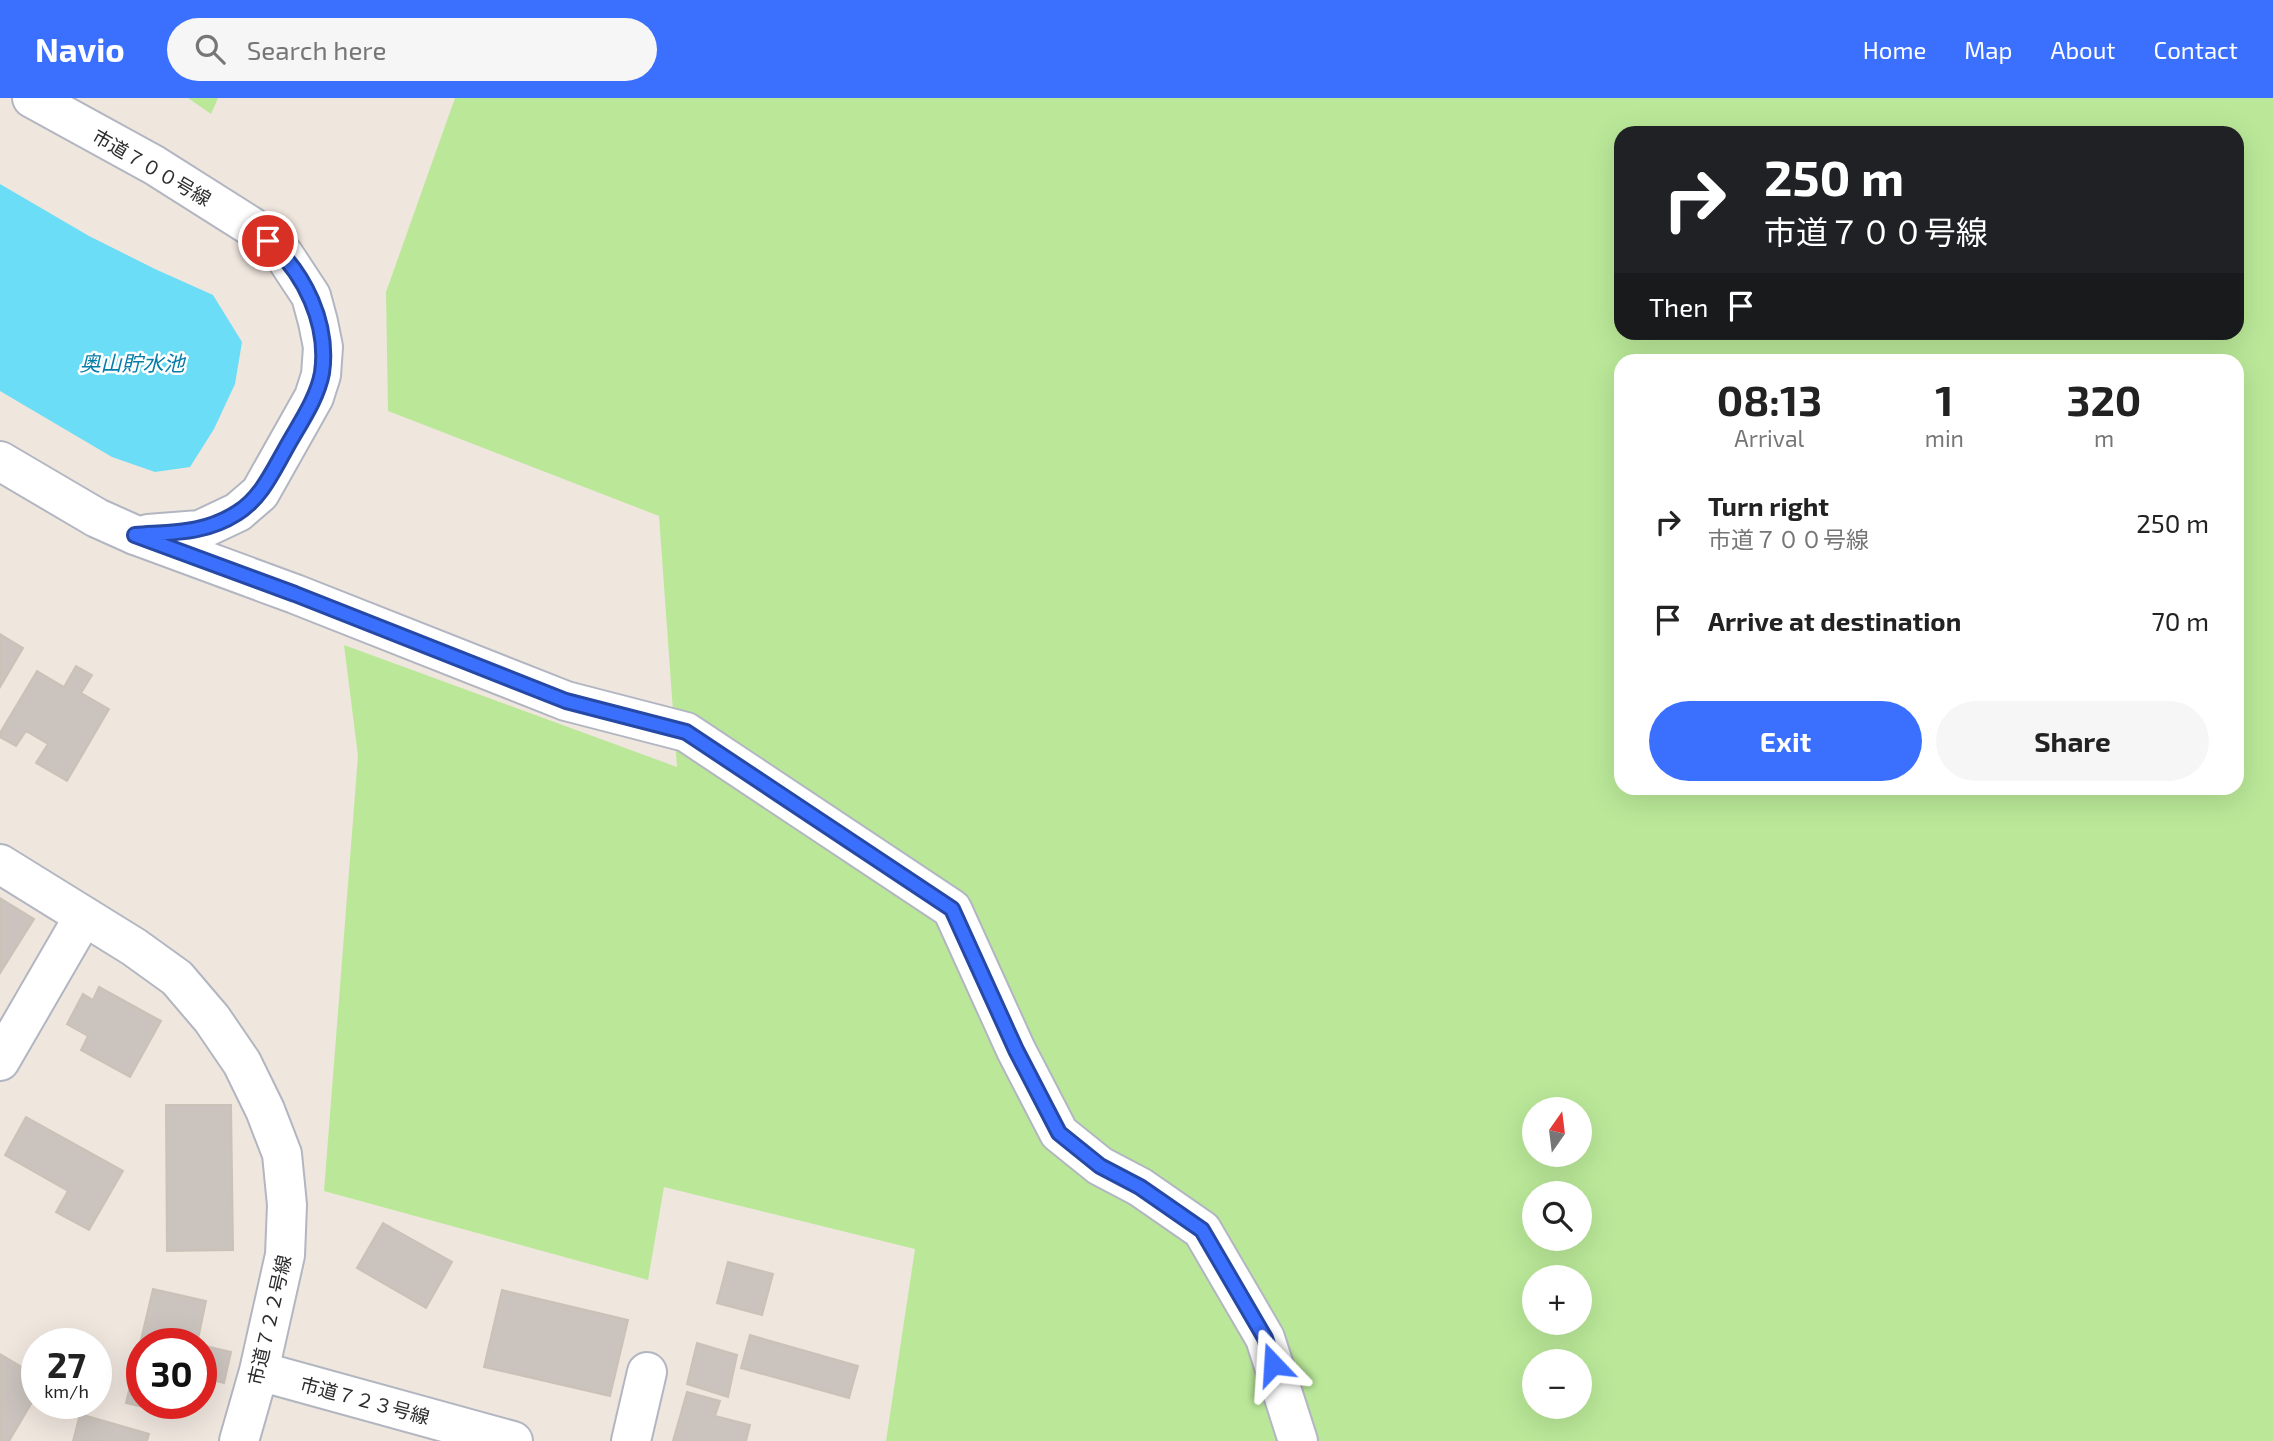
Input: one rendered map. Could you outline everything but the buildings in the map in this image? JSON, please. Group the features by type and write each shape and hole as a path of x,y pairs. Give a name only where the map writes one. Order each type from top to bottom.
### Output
{"street":[{"name":"市道７００号線","path":"32,98 154,165 252,227 284,255 311,296 318,321 323,347 321,375 314,397 260,493 238,512 200,530 135,535"},
{"path":"0,461 97,519 135,535 295,594 566,701 686,732 952,909 1016,1050 1059,1133 1100,1166 1140,1187 1202,1230 1265,1338 1298,1441"},
{"name":"市道７２２号線","path":"0,864 134,947 177,978 212,1019 242,1063 265,1110 282,1154 287,1205 285,1255 259,1371 239,1441"},
{"path":"0,1061 84,916"},
{"name":"市道７２３号線","path":"259,1371 513,1441"},
{"path":"631,1441 647,1372"}],"green space":[{"path":"188,98 218,98 211,114"},
{"path":"455,98 2273,98 2273,1441 886,1441 915,1249 664,1187 648,1280 324,1191 358,756 344,645 677,767 659,516 388,411 386,292"}],"water":[{"name":"奥山貯水池","path":"0,184 89,236 213,295 242,342 235,384 214,429 190,467 155,472 112,457 0,391"}],"route":[{"path":"268,241 284,255 311,296 323,347 321,375 314,397 260,493 238,512 200,530 135,535 295,594 566,701 686,732 952,909 1016,1050 1059,1133 1100,1166 1140,1187 1202,1230 1265,1338 1273,1364"}]}
